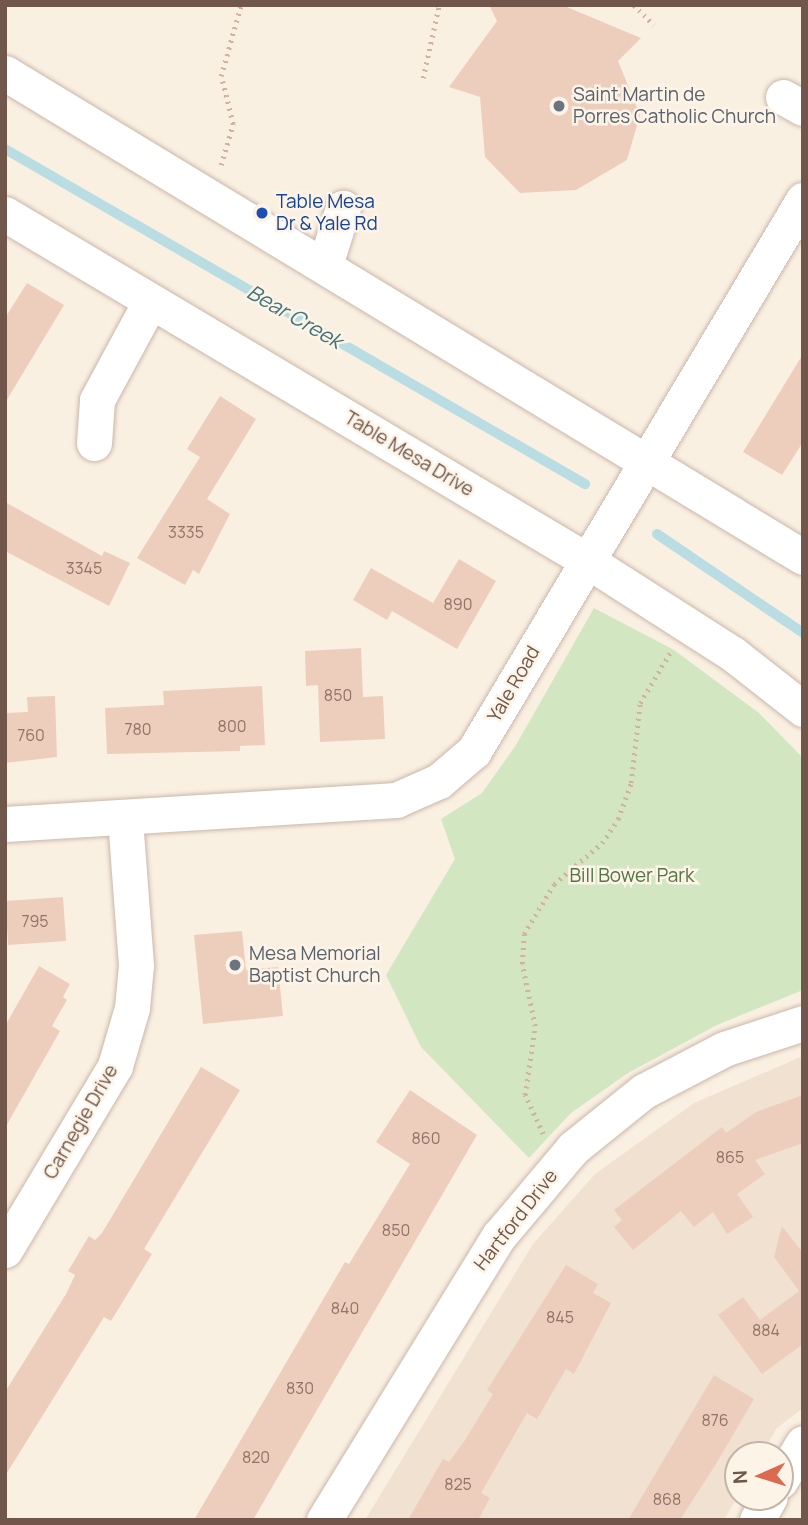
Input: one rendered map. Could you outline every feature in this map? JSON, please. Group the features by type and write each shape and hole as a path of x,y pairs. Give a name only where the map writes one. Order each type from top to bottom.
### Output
{"street":[{"path":"5,73 648,459 803,557"},
{"name":"Yale Road","path":"5,824 396,800 439,781 474,751 803,201"},
{"path":"325,265 343,208"},
{"name":"Table Mesa Drive","path":"5,214 586,560 722,647 803,709"},
{"path":"94,443 97,400 150,302"},
{"name":"Carnegie Drive","path":"5,1250 115,1066 132,1008 136,965 125,817"},
{"name":"Hartford Drive","path":"324,1520 492,1247 563,1160 644,1091 724,1049 803,1023"}],"path":[{"path":"212,197 233,124 221,76 241,5"},
{"path":"423,78 439,5"},
{"path":"634,5 654,25"},
{"path":"563,1160 538,1127 525,1095 535,1026 522,964 524,934 554,884 602,843 618,819 631,783 640,703 672,650"}],"shaded area":[{"path":"803,1056 803,1408 777,1428 769,1441 724,1441 724,1511 729,1511 724,1520 365,1520 533,1244 595,1174 694,1103"}],"green space":[{"name":"Bill Bower Park","path":"594,608 674,650 759,713 803,758 803,990 717,1025 628,1073 571,1113 529,1158 421,1047 386,975 455,859 441,819 482,793 516,745"}],"building":[{"name":"Saint Martin de Porres Catholic Church","path":"489,5 562,5 641,38 618,61 640,115 627,160 576,190 520,193 485,157 480,97 449,87 497,21"},
{"path":"27,283 64,305 5,403 5,318"},
{"path":"803,354 803,442 782,475 743,452"},
{"path":"220,396 256,419 207,499 230,514 199,574 193,570 185,585 137,558 200,457 187,449"},
{"path":"5,502 102,556 104,551 130,563 109,606 5,551"},
{"path":"459,559 496,581 457,649 392,611 387,620 353,600 371,568 433,603"},
{"path":"361,648 363,697 383,696 385,739 320,742 318,685 306,686 305,651"},
{"path":"262,686 265,745 240,746 240,751 107,754 105,708 164,705 163,691"},
{"path":"55,696 57,757 5,763 5,713 28,712 27,697"},
{"path":"63,897 66,941 8,945 5,901"},
{"path":"242,931 246,970 278,967 283,1016 203,1024 194,935"},
{"path":"39,966 70,984 63,997 67,1000 52,1026 60,1031 5,1128 5,1026"},
{"path":"201,1067 240,1090 144,1249 152,1254 111,1321 104,1317 5,1476 5,1392 66,1294 75,1275 68,1271 89,1236 95,1240 102,1233"},
{"path":"410,1090 477,1135 253,1520 194,1520 345,1262 349,1264 410,1164 376,1142"},
{"path":"803,1095 803,1143 755,1160 765,1174 737,1194 753,1217 727,1234 713,1212 694,1227 681,1211 633,1250 614,1227 622,1220 614,1210 722,1127 726,1133 756,1112"},
{"path":"782,1226 803,1253 803,1344 762,1374 718,1315 743,1297 760,1320 799,1291 774,1257"},
{"path":"566,1265 598,1284 593,1293 611,1303 574,1374 566,1369 537,1419 527,1413 481,1493 490,1498 478,1520 408,1520 443,1459 449,1462 465,1440 493,1394 487,1390"},
{"path":"714,1375 754,1399 729,1441 724,1441 724,1450 680,1520 628,1520"}],"waterway":[{"name":"Bear Creek","path":"5,149 585,484"},
{"name":"Bear Creek","path":"657,534 803,633"}],"place":[{"name":"Saint Martin de Porres Catholic Church","path":"559,106"},
{"name":"Table Mesa Dr & Yale Rd","path":"262,213"},
{"name":"Mesa Memorial Baptist Church","path":"235,965"}]}
